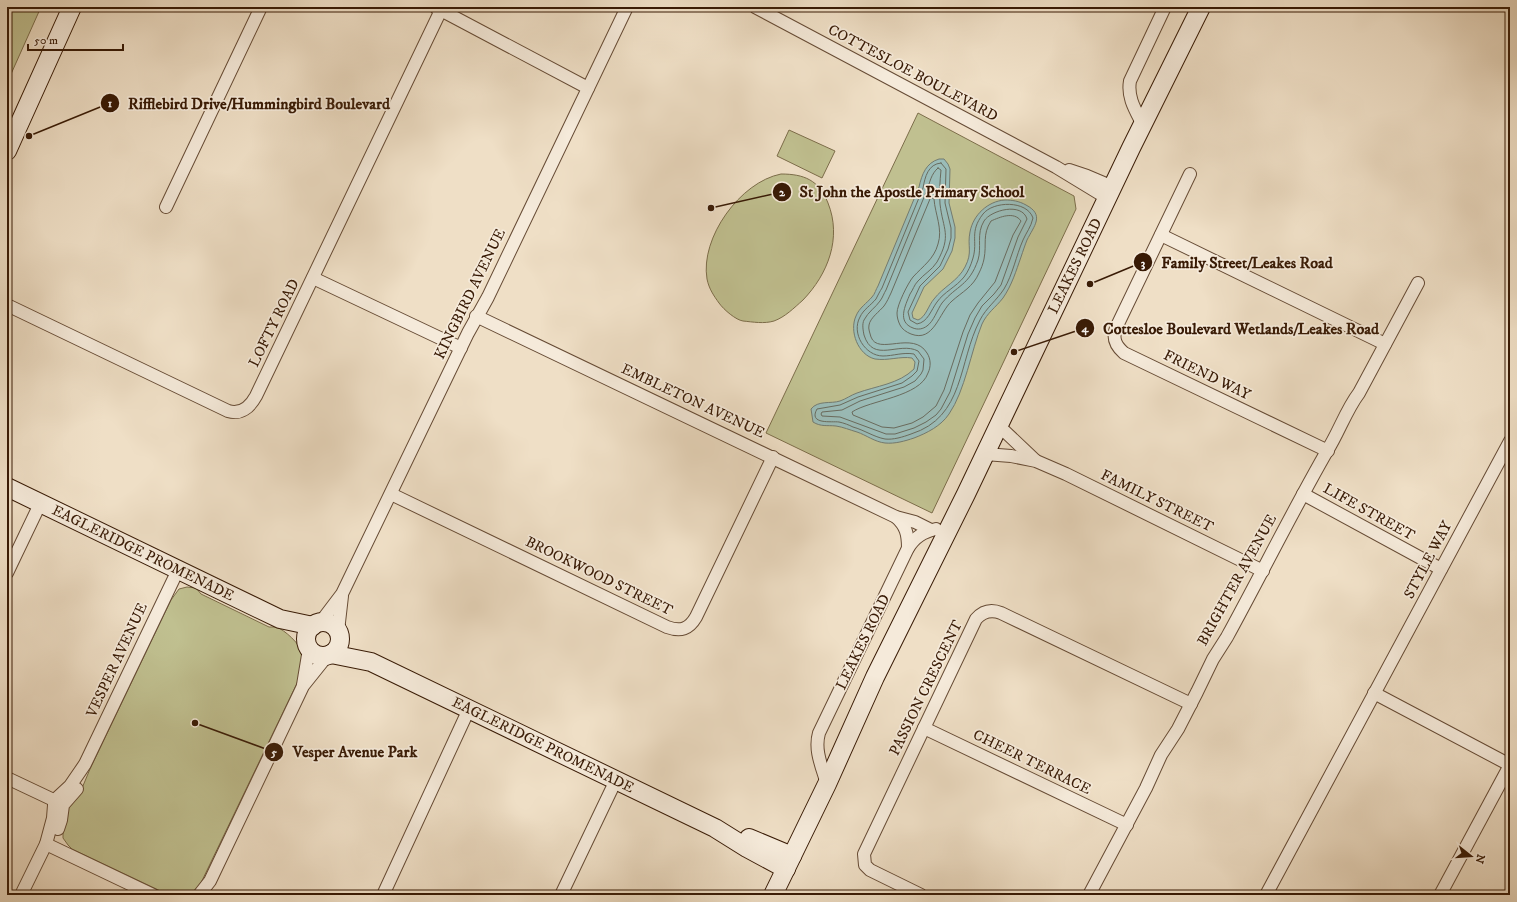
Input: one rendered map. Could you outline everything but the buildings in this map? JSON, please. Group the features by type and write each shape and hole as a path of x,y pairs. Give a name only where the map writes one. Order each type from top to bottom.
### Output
{"street":[{"path":"7,151 72,7"},
{"path":"166,207 261,7"},
{"name":"KINGBIRD AVENUE","path":"317,624 342,594 460,348 476,316 488,297 627,7"},
{"name":"COTTESLOE BOULEVARD","path":"755,7 1056,167 1087,176 1110,193"},
{"path":"1143,125 1131,101 1129,87 1130,80 1165,7"},
{"name":"LEAKES ROAD","path":"773,895 827,784 875,677 951,526 998,425 1201,7"},
{"path":"438,9 588,88"},
{"name":"LOFTY ROAD","path":"7,305 228,411 237,412 245,409 253,402 313,278 438,9"},
{"name":"FRIEND WAY","path":"1190,174 1116,328 1114,334 1115,340 1124,353 1328,451"},
{"path":"1161,235 1386,344"},
{"path":"313,278 460,348"},
{"name":"BRIGHTER AVENUE","path":"1089,895 1127,825 1161,755 1178,729 1213,659 1263,571 1303,494 1328,451 1352,402 1359,393 1386,344 1418,282"},
{"name":"EMBLETON AVENUE","path":"476,316 896,516 915,522 931,530"},
{"name":"FAMILY STREET","path":"998,425 1036,461"},
{"name":"STYLE WAY","path":"1266,895 1510,441"},
{"name":"FAMILY STREET","path":"985,454 1011,456 1036,461 1066,474 1263,571"},
{"name":"BROOKWOOD STREET","path":"391,494 667,626 680,630 689,627 696,617 773,457"},
{"name":"EAGLERIDGE PROMENADE","path":"7,487 280,619 317,624"},
{"name":"LIFE STREET","path":"1303,494 1441,569"},
{"path":"7,573 40,504"},
{"name":"EMBLETON AVENUE","path":"896,516 903,523 908,534 908,548"},
{"name":"LEAKES ROAD","path":"827,784 817,748 817,740 908,548 912,541 919,535 931,530 951,526"},
{"name":"VESPER AVENUE","path":"60,803 76,790 80,783 85,764 178,570"},
{"name":"KINGBIRD AVENUE","path":"338,632 342,594"},
{"name":"PASSION CRESCENT","path":"921,895 872,872 866,865 864,858 865,850 976,619 981,614 994,610 1191,704"},
{"name":"EAGLERIDGE PROMENADE","path":"280,619 308,647"},
{"path":"199,895 210,881 303,686 329,655 335,651 340,643 338,632 330,624 317,624 307,634 308,647 303,686"},
{"name":"EAGLERIDGE PROMENADE","path":"338,632 371,662"},
{"path":"308,647 317,655 329,655"},
{"name":"EAGLERIDGE PROMENADE","path":"329,655 371,662 715,828 751,838 789,863"},
{"path":"1374,693 1510,765 1440,895"},
{"path":"383,895 469,709"},
{"name":"CHEER TERRACE","path":"924,728 1127,825"},
{"path":"7,778 60,803 59,826 46,844 22,895"},
{"path":"561,895 616,780"},
{"path":"46,844 153,895"},
{"path":"207,895 210,881"}],"green space":[{"path":"7,7 41,7 7,83"},
{"path":"918,113 1074,196 1076,209 932,513 766,433"},
{"path":"789,130 835,151 822,178 777,156"},
{"path":"781,174 804,177 815,184 824,195 832,216 834,229 830,255 826,267 812,290 789,312 770,322 743,321 734,317 724,309 710,289 707,279 706,263 710,246 726,214 738,200 751,188 766,179"},
{"path":"187,587 196,588 201,594 269,627 279,628 292,638 302,650 303,660 300,677 198,889 193,895 169,895 72,849 63,838 63,832 66,809 80,793 171,600 179,589"}],"water":[{"path":"939,159 944,159 950,169 949,203 955,227 955,238 952,251 943,269 924,287 912,313 913,318 918,320 921,319 938,295 962,272 969,257 970,232 974,220 982,210 999,201 1016,201 1032,209 1037,217 1006,293 982,324 964,383 955,405 938,426 914,438 900,442 881,442 841,427 816,424 813,422 811,409 817,404 840,401 857,393 901,378 914,369 915,362 912,358 875,359 869,357 856,342 854,335 854,322 859,310 873,296 878,286 919,187 923,173 931,163"}],"place":[{"name":"Rifflebird Drive/Hummingbird Boulevard","path":"29,136"},
{"name":"St John the Apostle Primary School","path":"711,208"},
{"name":"Family Street/Leakes Road","path":"1090,284"},
{"name":"Cottesloe Boulevard Wetlands/Leakes Road","path":"1014,352"},
{"name":"Vesper Avenue Park","path":"195,723"}]}
